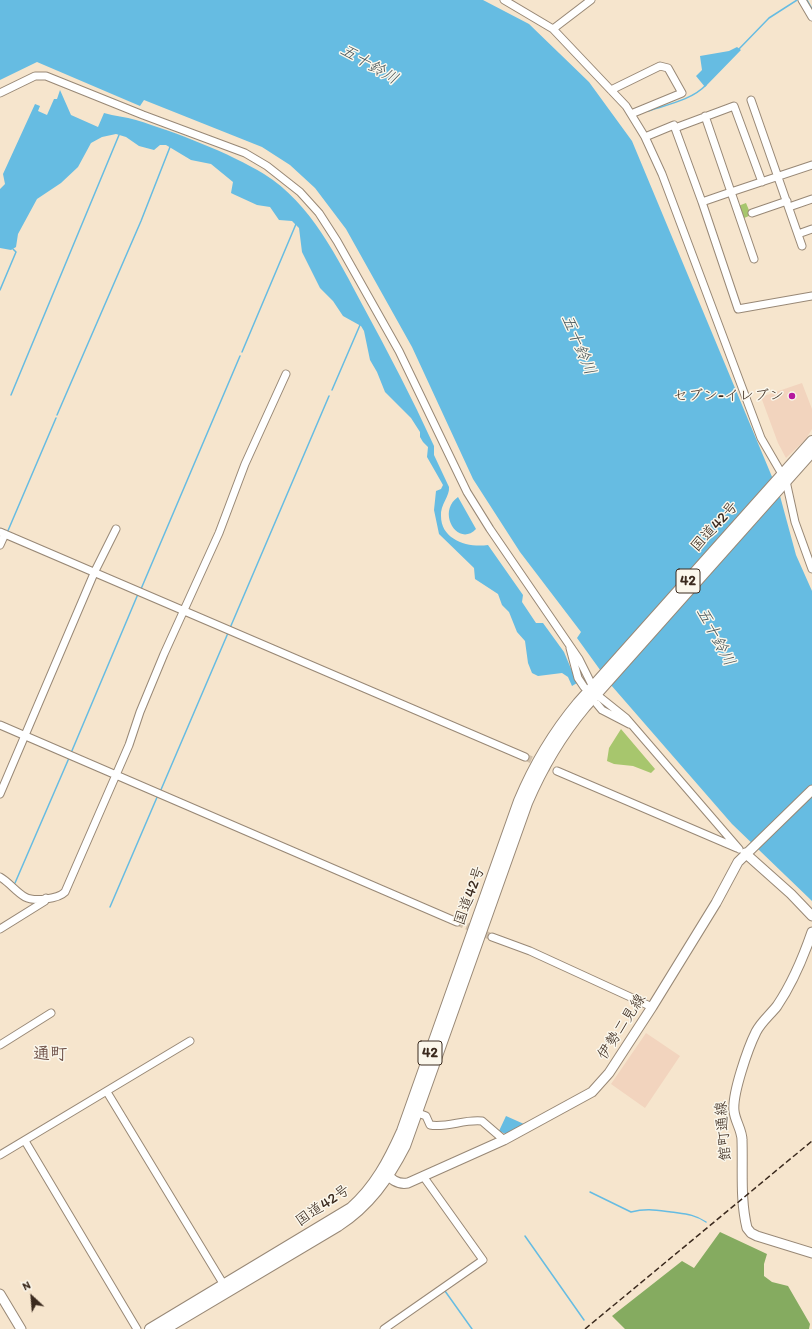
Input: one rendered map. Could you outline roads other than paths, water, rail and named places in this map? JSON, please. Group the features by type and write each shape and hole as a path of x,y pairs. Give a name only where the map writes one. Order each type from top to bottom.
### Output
{"highway":[{"name":"国道42号","path":"782,481 812,441"},
{"name":"国道42号","path":"165,1329 354,1215 376,1194 386,1173 402,1131 528,781 552,736 782,481 812,452"},
{"name":"国道42号","path":"150,1329 351,1208 386,1173 405,1146 527,803 550,755 561,737 595,690"}],"main road":[{"name":"伊勢二見線","path":"386,1173 399,1183 408,1182 504,1140 592,1092 609,1073 652,1007 716,903 745,850 812,790"},
{"path":"745,850 760,868 791,894 812,916"},
{"name":"館町通線","path":"812,932 804,956 786,992 776,1008 756,1032 741,1073 734,1103 734,1112 741,1130 742,1182 747,1228 751,1233 757,1236 812,1253"},
{"path":"0,1294 21,1329"}],"street":[{"path":"504,0 553,29 611,90 631,114 645,137 662,174 760,438 782,481 812,569"},
{"path":"553,29 591,0"},
{"path":"802,0 812,17"},
{"path":"611,90 660,66 668,68 682,93 631,114"},
{"path":"0,93 35,76 46,76 143,115 245,153 267,166 300,192 319,213 337,241 399,351 467,492 490,529 570,645 595,690 626,718 745,850"},
{"path":"751,100 802,246"},
{"path":"675,128 734,106 762,182"},
{"path":"705,116 754,259"},
{"path":"645,137 674,125 738,309 812,296"},
{"path":"702,202 812,164"},
{"path":"752,213 812,199"},
{"path":"798,234 812,229"},
{"path":"0,877 25,897 59,897 65,892 115,774 129,745 140,712 164,654 219,533 245,464 286,374"},
{"path":"0,794 95,571 116,529"},
{"path":"0,545 2,533 95,571 525,757"},
{"path":"0,725 458,922"},
{"path":"557,771 745,850"},
{"path":"0,929 44,901 46,898"},
{"path":"492,937 530,951 652,1007"},
{"path":"0,1045 51,1013"},
{"path":"0,1155 190,1041"},
{"path":"107,1092 224,1285"},
{"path":"418,1113 426,1116 430,1125 432,1126 441,1126 466,1121 482,1121 504,1140"},
{"path":"25,1141 137,1329"},
{"path":"384,1329 483,1260 423,1176"}],"water":[{"name":"五十鈴川","path":"0,0 483,0 529,24 589,82 632,141 780,496 796,555 812,591 812,901 732,824 611,685 577,638 581,632 520,552 473,479 412,347 346,229 315,188 290,165 262,147 144,100 140,106 37,62 0,80"},
{"path":"737,47 741,50 705,87 696,76 702,70 700,56 729,51"},
{"path":"60,90 71,115 98,127 104,113 136,120 185,137 250,166 281,186 296,200 322,233 344,270 400,375 434,446 434,455 449,487 441,512 442,524 446,531 457,541 472,545 488,545 523,595 522,602 536,623 543,623 564,652 577,683 572,686 568,677 562,673 538,676 532,673 528,663 525,641 517,632 509,612 502,605 498,594 475,579 474,568 439,534 434,510 436,491 441,489 443,485 427,457 428,447 420,437 420,432 411,418 385,392 377,372 370,360 364,331 361,326 343,316 333,301 320,288 302,252 299,228 292,221 279,220 270,207 257,205 231,193 233,182 211,164 191,160 166,145 160,145 154,150 139,146 126,137 116,134 102,137 91,143 78,167 61,183 37,199 18,234 16,247 11,250 0,248 0,189 5,184 3,174 35,104 40,106 38,111 47,115 54,99 57,99"},
{"path":"458,497 476,529 469,534 462,534 457,531 452,526 449,519 449,511 452,503"},
{"path":"506,1116 524,1124 537,1117 510,1136 499,1131"}],"waterway":[{"path":"738,50 769,18 797,0"},
{"path":"807,0 812,9"},
{"path":"648,111 694,95 706,85"},
{"path":"11,395 119,135"},
{"path":"57,415 141,221 170,147"},
{"path":"242,352 296,224"},
{"path":"0,290 16,252 13,249"},
{"path":"332,390 360,325"},
{"path":"141,589 240,356"},
{"path":"230,628 329,396"},
{"path":"7,533 56,418"},
{"path":"71,753 138,594"},
{"path":"160,792 228,633"},
{"path":"15,883 69,758"},
{"path":"110,907 158,795"},
{"path":"590,1192 631,1212 646,1210 666,1211 697,1217 706,1222"},
{"path":"525,1236 584,1320"},
{"path":"445,1291 472,1329"}],"tunnel":[{"path":"525,757 557,771"},
{"path":"457,922 492,937"}],"railway":[{"path":"585,1329 812,1141"}],"place":[{"name":"セブン-イレブン","path":"792,396"}],"district":[{"name":"通町","path":"50,1055"}]}
